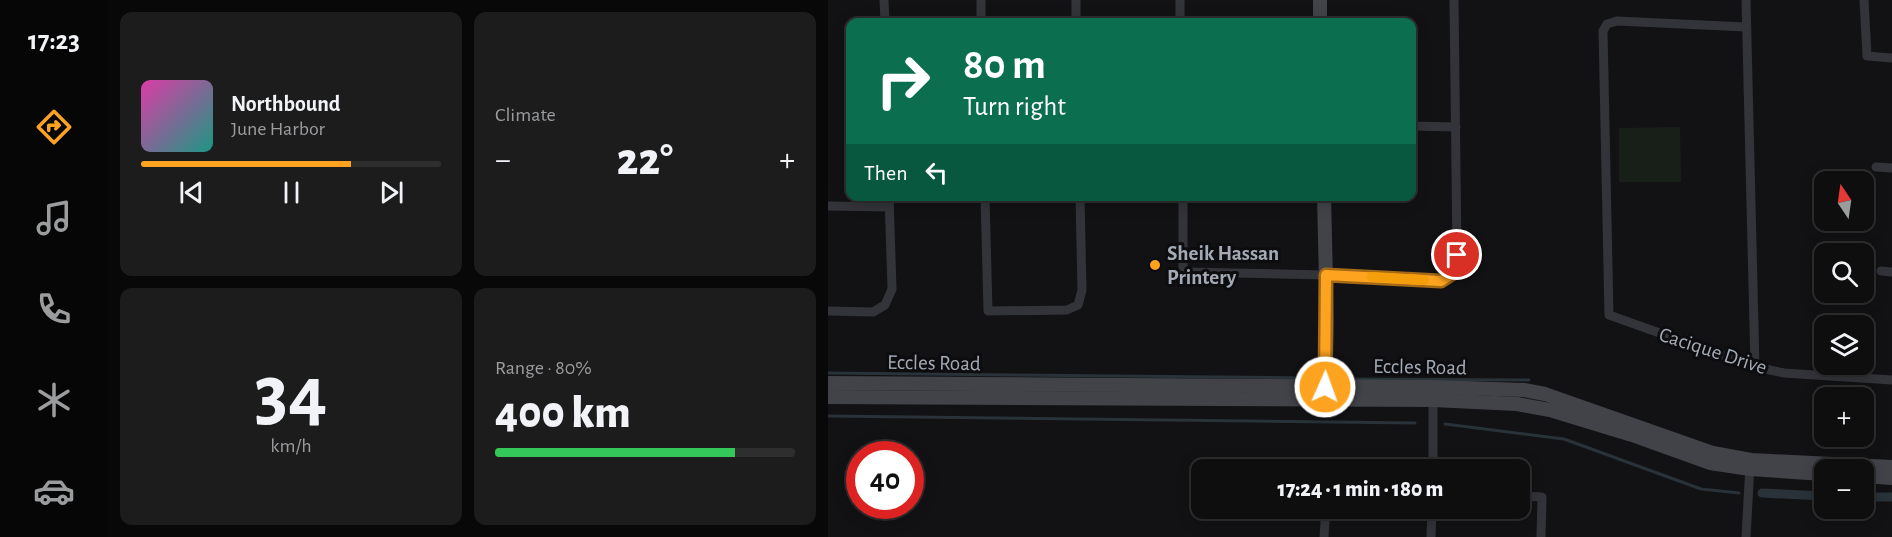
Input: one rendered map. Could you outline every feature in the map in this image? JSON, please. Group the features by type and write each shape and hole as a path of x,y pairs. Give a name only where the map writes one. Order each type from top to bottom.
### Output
{"street":[{"path":"884,0 885,18"},
{"path":"981,0 981,18"},
{"path":"1076,0 1076,18"},
{"path":"1180,0 1180,18"},
{"path":"1320,0 1320,18"},
{"path":"1183,201 1183,272 1326,275 1441,281 1452,274 1457,255 1454,0"},
{"path":"1746,0 1755,367"},
{"path":"1863,0 1867,56 1892,58"},
{"name":"Cacique Drive","path":"1746,27 1617,21 1608,24 1604,31 1609,315 1755,367 1784,373 1892,380"},
{"path":"1416,126 1456,127"},
{"path":"1876,167 1892,168"},
{"path":"828,311 873,312 885,305 892,289 889,201"},
{"path":"985,201 988,311 1067,310 1078,305 1082,290 1080,201"},
{"path":"1324,201 1325,394"},
{"path":"828,206 889,207"},
{"path":"1881,271 1892,272"},
{"name":"Eccles Road","path":"828,383 1325,394"},
{"path":"1433,394 1433,459"},
{"name":"Eccles Road","path":"828,398 1433,394 1550,410 1632,435 1710,463 1892,467"},
{"path":"1746,537 1750,464"},
{"name":"Eccles Road","path":"1750,464 1814,473"},
{"path":"1874,477 1892,478"},
{"path":"1530,496 1542,497 1541,537"},
{"path":"1324,537 1325,519"},
{"path":"1431,537 1432,519"}],"shaded area":[{"path":"1680,127 1681,182 1619,182 1619,128"}],"waterway":[{"path":"828,373 1313,378"},
{"path":"1344,379 1529,380"},
{"path":"828,416 1415,423"},
{"path":"1445,424 1564,439 1701,489 1739,493"},
{"path":"1762,493 1814,496"},
{"path":"1874,497 1892,497"}],"slow traffic":[{"path":"1372,277 1424,280"}],"place":[{"name":"Sheik Hassan Printery","path":"1155,265"}],"route":[{"path":"1325,387 1326,275 1441,281 1452,274 1457,255"}]}
